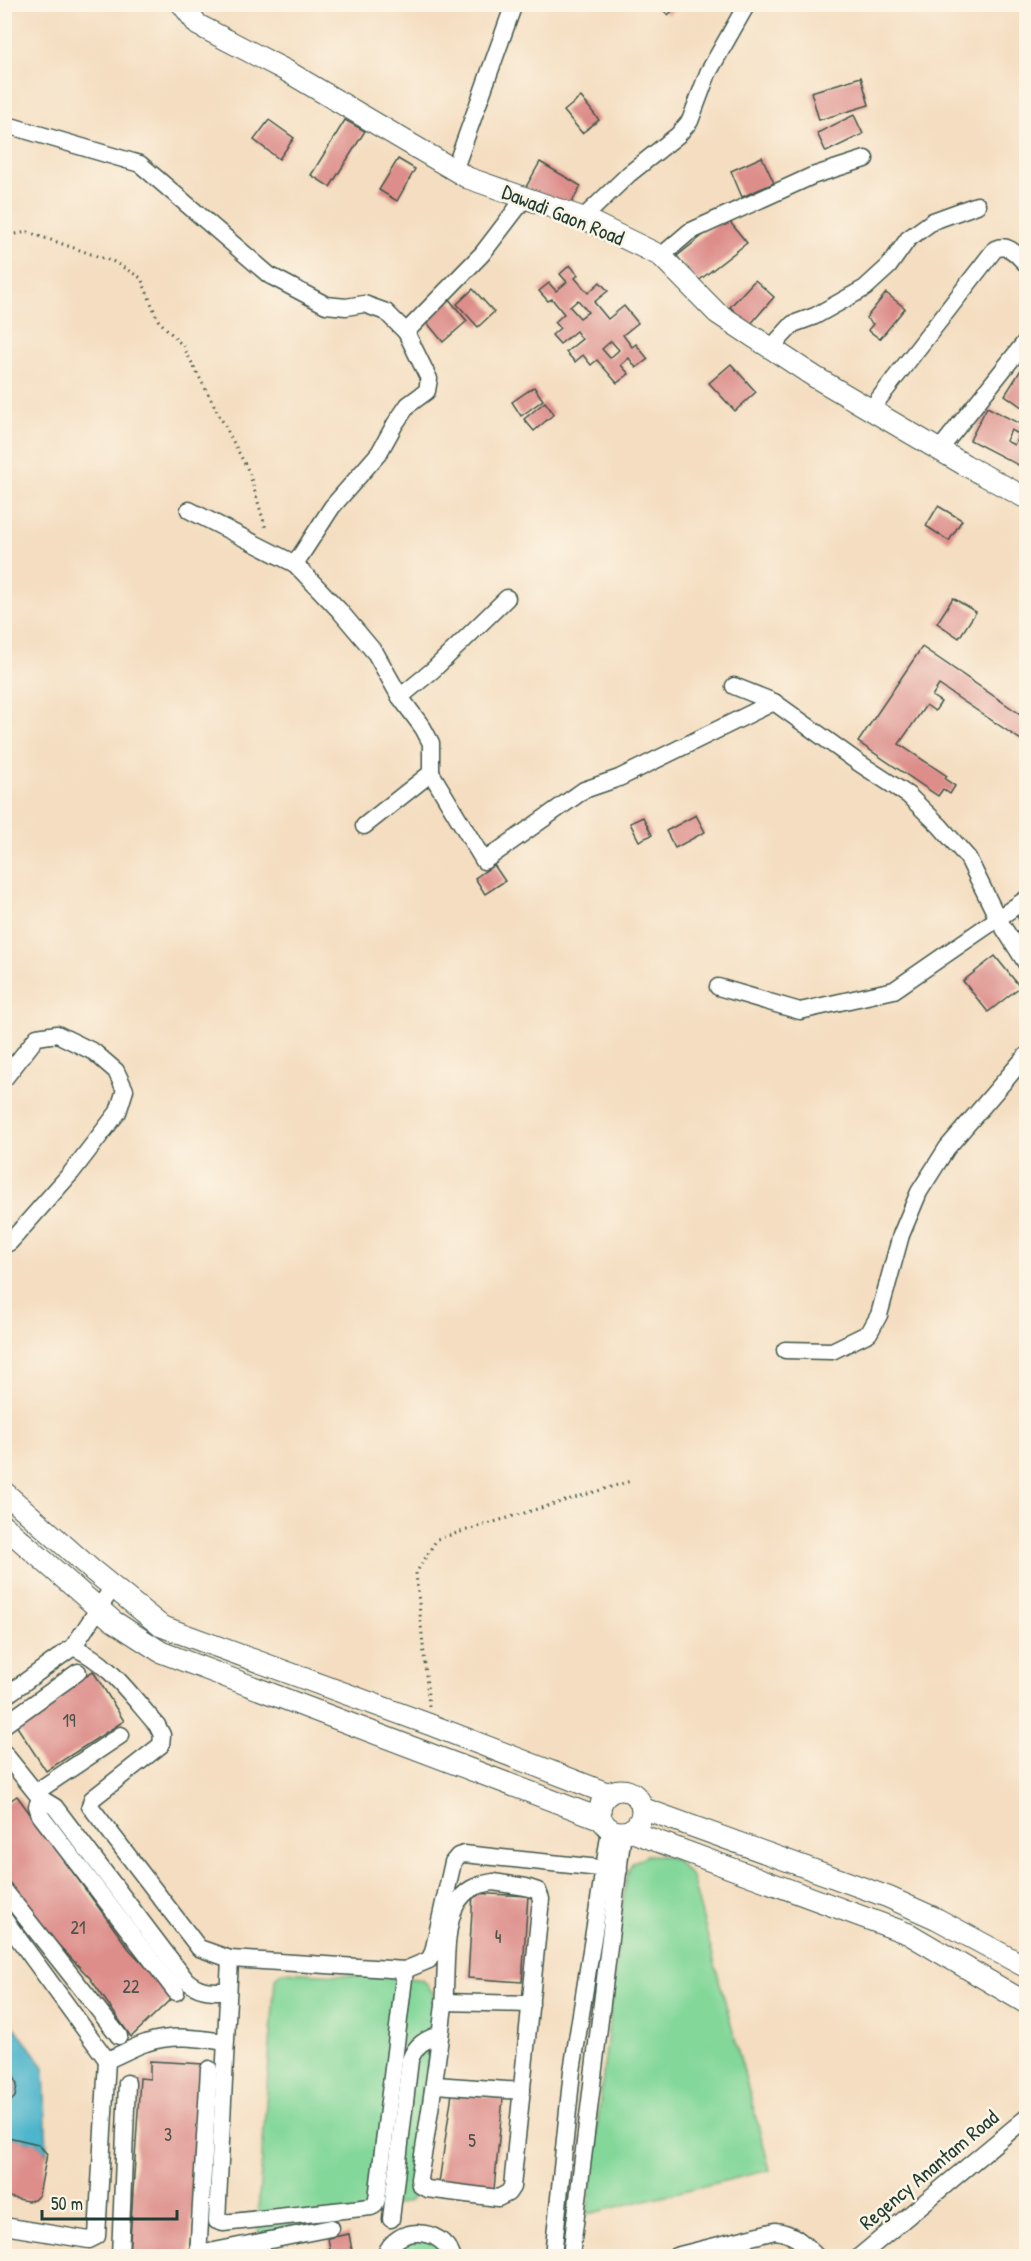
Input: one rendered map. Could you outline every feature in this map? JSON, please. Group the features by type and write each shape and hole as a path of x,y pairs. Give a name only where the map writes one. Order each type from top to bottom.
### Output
{"street":[{"name":"Dawadi Gaon Road","path":"182,4 198,25 285,69 454,171 524,199 583,218 661,256 717,313 871,409 1026,498"},
{"path":"454,171 514,4"},
{"path":"583,218 629,174 678,135 690,121 708,73 747,4"},
{"path":"4,124 140,164 269,274 326,305 346,307 364,304 386,312 406,332 429,379 427,391 408,405 379,453 332,507 295,564"},
{"path":"661,256 689,232 812,177 865,159"},
{"path":"406,332 482,254 524,199"},
{"path":"771,348 793,324 815,316 865,288 889,266 908,239 933,221 977,205"},
{"path":"871,409 995,249 1002,246 1009,248 1026,264"},
{"path":"940,449 1026,340"},
{"path":"189,510 295,564 339,610 376,654 400,698 423,728 431,743 430,773 484,861 584,790 619,778 774,702"},
{"path":"400,698 433,670 507,598"},
{"path":"734,686 774,702 908,795 968,858 998,919 1026,963"},
{"path":"364,826 430,773"},
{"path":"718,987 800,1011 894,990 1026,899"},
{"path":"4,1079 38,1037 57,1034 94,1052 116,1071 125,1090 118,1112 71,1173 10,1242 4,1245"},
{"path":"784,1350 832,1351 869,1334 879,1316 901,1235 919,1192 947,1148 1026,1056"},
{"path":"4,1492 161,1626 431,1725 609,1794 623,1790 630,1792 636,1796 642,1808 640,1821 616,1828"},
{"path":"4,1526 113,1621 161,1652 616,1828 909,1934 1026,2003"},
{"path":"4,1697 73,1647 113,1587"},
{"path":"73,1647 89,1654 102,1664 157,1725 162,1735 161,1745 92,1799 90,1806 200,1948 230,1959 405,1970 429,1960 433,1952 450,1869 458,1856 464,1854 611,1869"},
{"path":"4,1725 78,1672"},
{"path":"121,1735 38,1795 37,1806 40,1815 176,1992"},
{"path":"4,1753 38,1795 55,1807 186,1980 195,1988 228,1991"},
{"path":"571,2256 593,2073 616,1828 601,1805 609,1794"},
{"path":"642,1808 888,1897 937,1919 1026,1967"},
{"path":"553,2256 572,2071 611,1869"},
{"path":"493,1882 538,1891 541,1899 512,2187 508,2193 498,2198 427,2189 420,2185 418,2179 435,2085 444,2002 450,1926 456,1907 471,1887 493,1882"},
{"path":"4,1890 119,2036"},
{"path":"4,1919 107,2060 99,2233 89,2240 4,2226"},
{"path":"230,1959 217,2221 223,2223 375,2205"},
{"path":"375,2205 405,1970"},
{"path":"444,2002 531,2004"},
{"path":"391,2219 410,2060 414,2049 423,2041 440,2034"},
{"path":"107,2060 147,2042 166,2039 192,2037 225,2043"},
{"path":"209,2069 199,2255 331,2228"},
{"path":"572,2071 593,2073"},
{"path":"120,2256 128,2083"},
{"path":"435,2085 522,2091"},
{"name":"Regency Anantam Road","path":"860,2256 1026,2118"},
{"path":"375,2205 404,2235"},
{"path":"676,2256 775,2231 787,2232 796,2237 816,2256"},
{"path":"385,2256 394,2242 404,2235 425,2233 444,2243 452,2256"}],"path":[{"path":"4,236 28,232 114,262 141,278 158,320 183,346 249,472 274,554"},
{"path":"431,1725 416,1573 437,1539 631,1481"}],"green space":[{"path":"647,1855 673,1859 692,1878 770,2170 587,2214 626,1877 632,1863"},
{"path":"282,1972 418,1979 425,1982 433,1993 420,2184 413,2197 408,2202 265,2235 260,2233 257,2226 275,1978"},
{"path":"432,2238 448,2256 387,2256 401,2239"}],"water":[{"path":"4,2012 44,2067 47,2154 38,2144 5,2136 5,2107 14,2097 17,2086 13,2075 5,2065"}],"building":[{"path":"657,4 679,4 668,15"},
{"path":"861,77 869,105 819,120 811,92"},
{"path":"581,97 599,120 582,133 564,111"},
{"path":"854,115 863,134 826,152 817,133"},
{"path":"269,120 294,138 279,159 254,140"},
{"path":"345,120 365,131 330,187 311,175"},
{"path":"762,157 774,183 742,197 731,171"},
{"path":"398,159 415,169 397,201 379,190"},
{"path":"540,162 581,186 567,211 526,187"},
{"path":"726,217 747,243 697,282 677,256"},
{"path":"570,265 578,275 575,278 588,293 600,282 608,291 594,302 608,319 624,306 638,323 623,335 632,347 636,344 648,359 636,368 629,358 621,365 629,374 617,383 597,360 591,365 583,355 575,362 566,352 582,339 576,331 560,344 552,335 560,328 555,322 564,314 552,299 548,301 539,291 549,283 556,291 567,282 560,274","holes":["578,300 588,312 580,318 570,307","611,341 619,350 610,358 602,349"]},
{"path":"755,280 774,297 750,325 730,307"},
{"path":"473,289 494,312 478,327 457,304"},
{"path":"886,293 905,308 880,339 868,330 873,324 866,318"},
{"path":"448,298 467,321 443,342 423,318"},
{"path":"1026,362 1026,410 1005,395"},
{"path":"731,364 756,392 735,411 709,383"},
{"path":"534,387 543,400 521,416 512,402"},
{"path":"545,402 554,414 534,431 524,419"},
{"path":"987,407 1026,427 1026,469 970,440","holes":["1011,430 1019,434 1014,445 1006,441"]},
{"path":"938,506 962,520 949,541 926,526"},
{"path":"953,598 976,612 959,638 937,623"},
{"path":"922,647 1026,718 1024,742 939,685 932,696 941,702 935,711 926,705 899,744 947,776 945,779 955,786 950,794 943,789 938,796 858,742"},
{"path":"696,815 705,832 675,848 666,831"},
{"path":"643,817 652,835 639,841 630,823"},
{"path":"494,865 505,881 485,894 475,878"},
{"path":"1026,907 1026,930 1016,915"},
{"path":"995,956 1020,987 988,1012 963,981"},
{"path":"93,1671 124,1721 46,1771 14,1722"},
{"path":"17,1796 129,1949 174,1996 131,2037 90,1978 23,1908 4,1883 4,1805"},
{"path":"473,1893 528,1896 522,1982 468,1978"},
{"path":"150,2061 204,2064 189,2256 129,2256 140,2078 150,2079"},
{"path":"5,2065 13,2073 17,2085 15,2097 5,2107"},
{"path":"452,2093 503,2098 494,2189 439,2183"},
{"path":"4,2136 38,2144 47,2154 39,2195 34,2200 27,2201 4,2196"},
{"path":"349,2234 353,2256 299,2256 330,2249 328,2238"}]}
